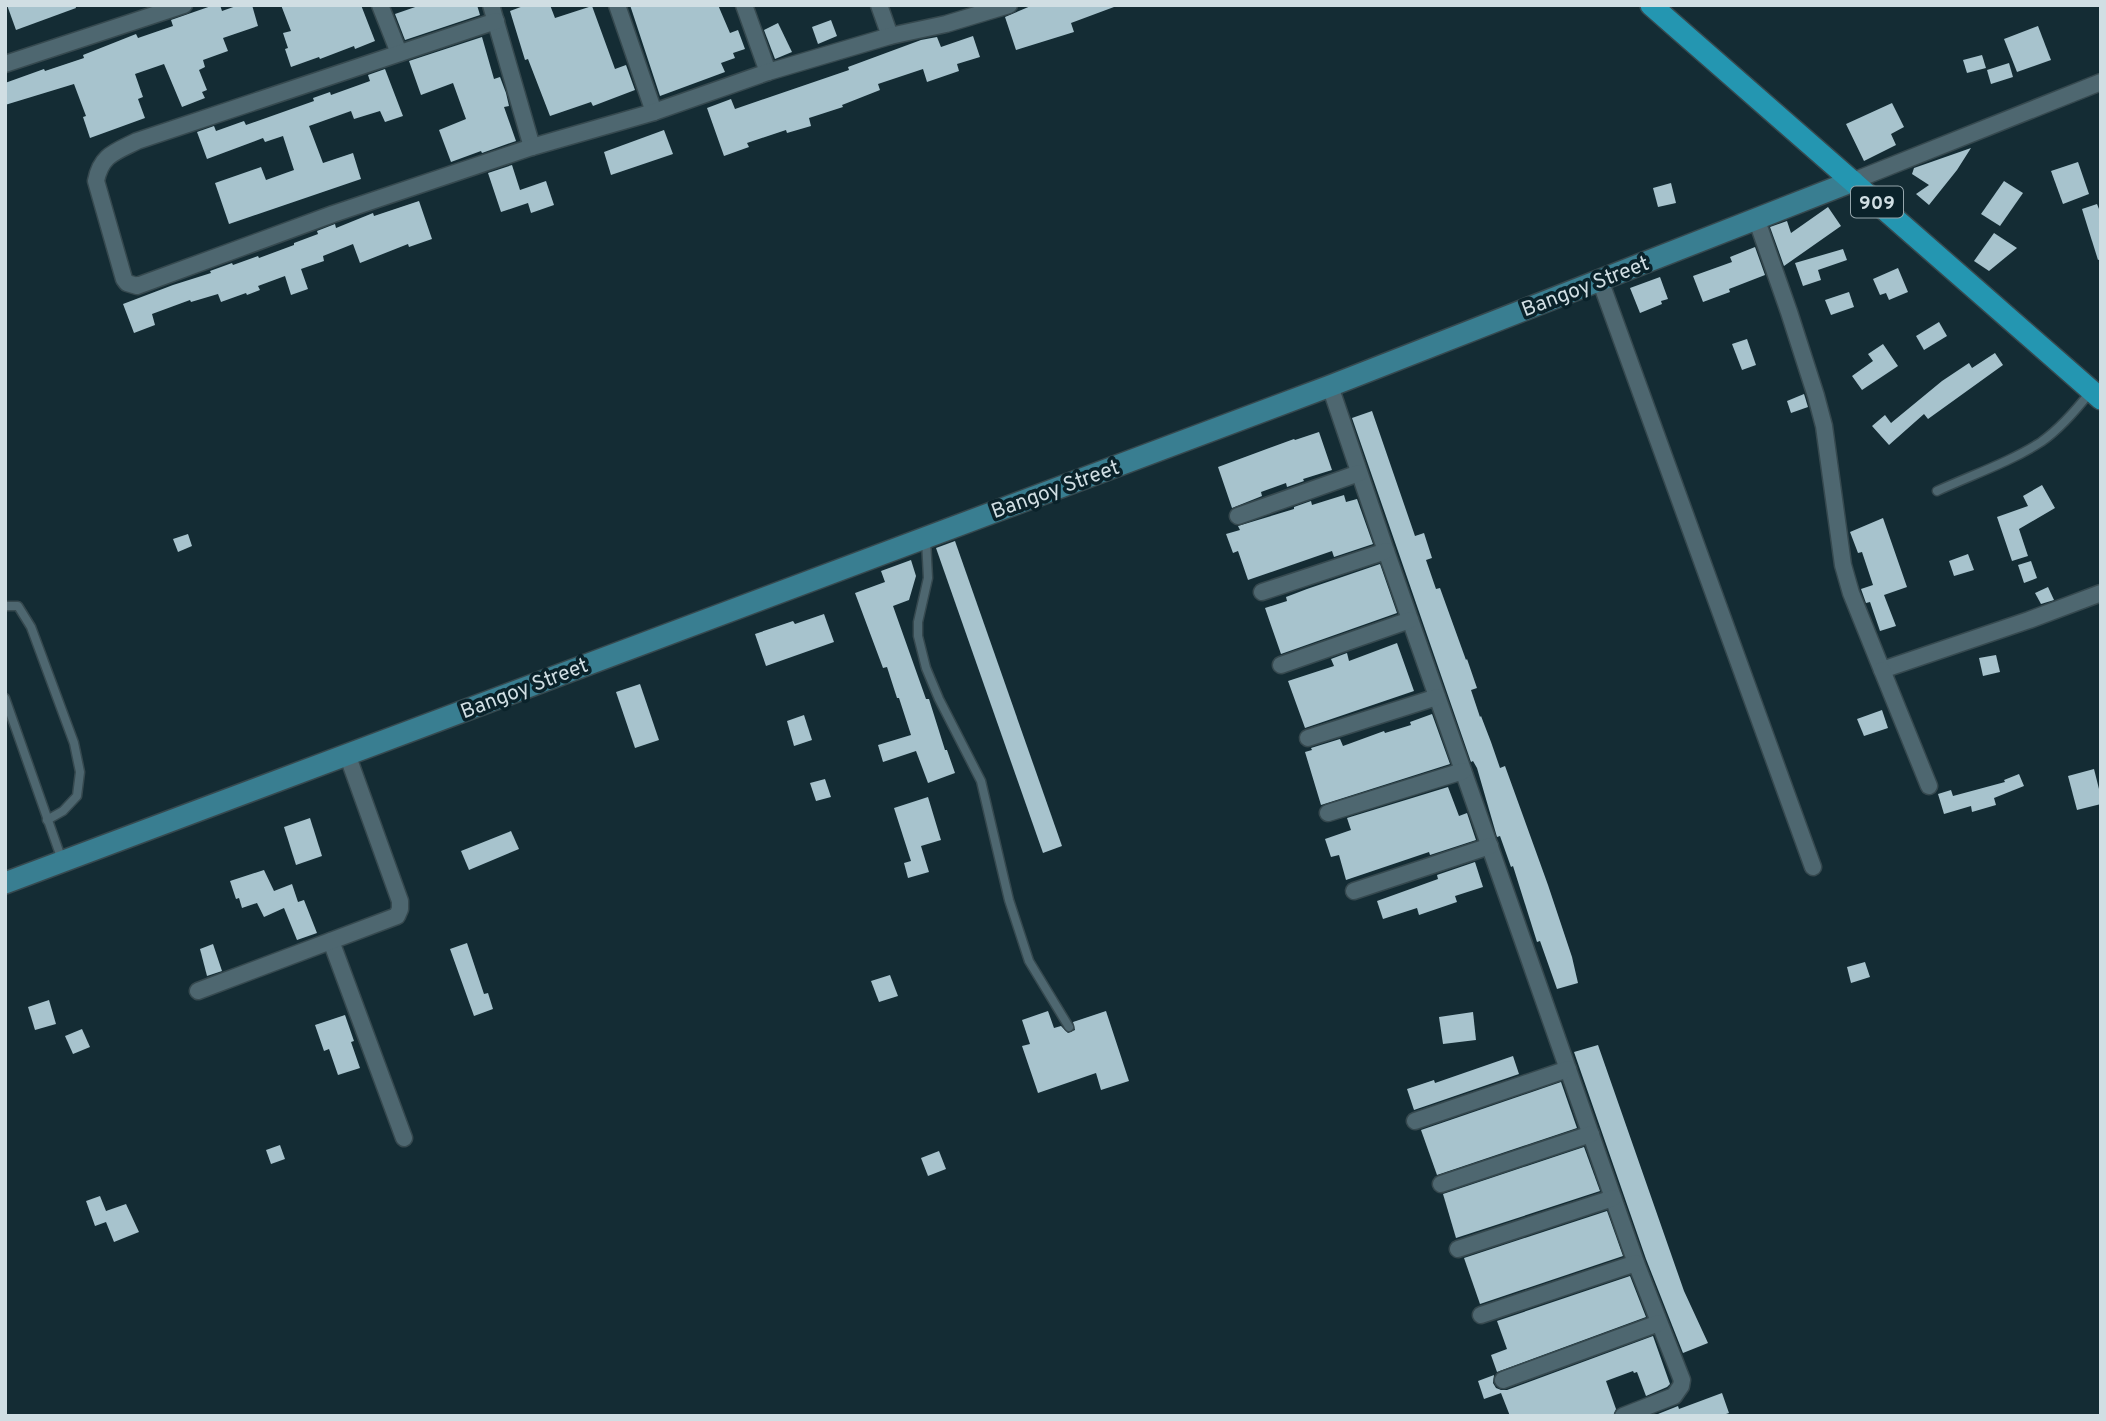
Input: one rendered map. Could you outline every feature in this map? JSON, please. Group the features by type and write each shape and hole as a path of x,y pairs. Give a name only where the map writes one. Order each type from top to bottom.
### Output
{"main road":[{"name":"909","path":"1651,5 2096,395"},
{"name":"Bangoy Street","path":"5,883 1330,386 1853,181"}],"street":[{"path":"5,64 184,5"},
{"path":"380,5 398,53"},
{"path":"617,5 654,112"},
{"path":"744,5 768,72"},
{"path":"878,5 890,36"},
{"path":"532,147 493,13 398,53 137,141 108,156 99,169 96,181 124,279 137,286 333,214 532,147 654,112 768,72 1009,5"},
{"name":"Bangoy Street","path":"1853,181 2101,82"},
{"path":"1756,218 1789,312 1824,426 1843,565 1851,593 1928,786"},
{"path":"1600,280 1813,867"},
{"path":"1330,386 1385,551 1636,1263 1682,1380 1674,1396 1623,1416"},
{"path":"1238,516 1359,473"},
{"path":"1262,592 1385,551"},
{"path":"1882,670 2029,621 2101,593"},
{"path":"1282,664 1410,620"},
{"path":"1308,738 1437,697"},
{"path":"198,991 397,916 400,901 347,754"},
{"path":"1328,813 1463,771"},
{"path":"1354,891 1490,846"},
{"path":"331,941 404,1138"},
{"path":"1415,1121 1568,1069"},
{"path":"1441,1184 1591,1134"},
{"path":"1458,1249 1613,1198"},
{"path":"1481,1315 1636,1263"},
{"path":"1503,1380 1659,1322"}],"lane":[{"path":"1937,491 2042,441 2096,395"},
{"path":"926,537 928,578 918,622 918,636 926,668 981,781 1009,900 1029,961 1069,1027"},
{"path":"5,606 18,606 31,627 76,753 80,772 76,796 63,811 47,820"},
{"path":"5,698 62,860"}],"building":[{"path":"7,5 75,5 76,8 16,30"},
{"path":"220,5 222,11 239,5 252,5 258,26 223,38 228,51 203,60 205,67 199,70 207,90 202,92 205,98 182,107 164,64 135,74 143,97 138,99 145,118 90,138 83,117 86,116 74,84 5,105 5,83 84,58 83,55 136,34 138,38 173,26 171,20"},
{"path":"281,5 361,5 375,41 291,67 283,33 291,31"},
{"path":"421,5 477,5 480,15 405,40 395,14"},
{"path":"526,5 550,5 555,18 592,6 615,69 626,65 635,90 593,106 591,102 550,116 528,59 525,60 510,11"},
{"path":"630,5 718,5 730,33 738,30 745,49 733,53 735,58 721,63 725,72 660,96"},
{"path":"1033,5 1114,7 1071,23 1074,32 1016,50 1005,17"},
{"path":"831,20 837,36 818,44 812,27"},
{"path":"778,23 792,52 775,59 764,30"},
{"path":"2038,26 2051,60 2017,72 2004,39"},
{"path":"973,36 980,57 957,64 959,71 927,82 923,69 878,84 880,90 842,105 843,107 809,118 811,126 787,133 786,130 747,143 749,147 724,156 707,108 731,99 735,109 849,70 848,67 921,40 937,37 941,47"},
{"path":"482,37 494,79 500,77 506,93 509,106 504,107 516,141 451,162 439,130 466,119 453,83 421,95 409,61"},
{"path":"1982,55 1986,68 1967,73 1963,60"},
{"path":"2009,63 2013,77 1991,84 1987,70"},
{"path":"385,69 403,116 385,122 380,111 354,119 351,111 309,126 323,163 353,153 361,179 229,224 215,183 261,167 266,180 294,170 283,136 265,142 263,138 207,159 197,132 214,126 216,131 244,121 246,125 314,101 313,98 330,92 331,95 370,81 368,75"},
{"path":"1892,103 1904,127 1891,134 1896,145 1864,161 1846,124"},
{"path":"664,130 673,154 611,175 604,152"},
{"path":"1971,148 1929,205 1916,194 1929,185 1912,174 1914,168"},
{"path":"2078,162 2089,194 2063,204 2051,171"},
{"path":"512,165 520,190 546,181 554,205 531,213 528,203 501,212 488,173"},
{"path":"2004,181 2023,193 2000,226 1981,214"},
{"path":"1671,183 1676,203 1658,207 1653,188"},
{"path":"419,201 432,239 409,247 408,244 360,263 353,244 323,256 324,261 301,269 308,289 291,295 285,276 258,286 260,290 221,302 218,294 191,302 190,300 152,314 155,325 134,333 123,304 232,263 233,265 258,256 259,258 294,245 335,224 336,228 373,213 374,216"},
{"path":"2097,204 2101,214 2101,259 2098,260 2082,209"},
{"path":"1828,207 1841,226 1784,266 1770,227 1787,221 1791,233"},
{"path":"1994,233 2017,248 1989,271 1974,261"},
{"path":"1755,247 1765,275 1703,302 1693,276 1732,262 1730,257"},
{"path":"1843,249 1847,260 1818,270 1821,280 1803,286 1795,263"},
{"path":"1898,268 1908,292 1889,300 1886,293 1880,295 1873,279"},
{"path":"1660,277 1668,299 1640,313 1630,288"},
{"path":"1849,292 1854,307 1831,315 1825,300"},
{"path":"1939,322 1947,336 1924,350 1916,336"},
{"path":"1747,339 1756,365 1742,370 1732,344"},
{"path":"1883,344 1898,366 1862,390 1852,376 1873,361 1868,354"},
{"path":"1995,353 2003,365 1928,419 1924,414 1889,445 1872,426 1885,415 1891,423 1942,381 1969,363 1972,368"},
{"path":"1804,394 1808,407 1791,413 1787,401"},
{"path":"1372,411 1415,536 1424,533 1432,558 1426,560 1436,589 1440,588 1467,659 1477,688 1471,690 1480,717 1500,768 1505,766 1548,885 1578,983 1557,989 1540,941 1537,942 1513,866 1511,867 1500,836 1497,837 1477,768 1473,761 1471,762 1352,418"},
{"path":"1319,432 1332,470 1287,487 1286,483 1261,492 1262,496 1232,508 1218,467"},
{"path":"2042,485 2055,508 2019,529 2028,556 2012,561 1997,517 2028,506 2023,496"},
{"path":"1344,495 1346,502 1357,499 1373,544 1334,557 1332,551 1248,580 1238,551 1233,553 1226,534 1240,530 1238,526 1311,501 1312,505"},
{"path":"1883,518 1907,587 1884,595 1896,626 1880,631 1870,602 1866,603 1861,589 1873,585 1862,552 1858,553 1850,532"},
{"path":"188,534 192,546 178,552 173,539"},
{"path":"955,541 1062,846 1043,853 936,548"},
{"path":"1968,554 1974,570 1954,576 1949,561"},
{"path":"911,560 916,576 909,600 893,606 955,773 928,783 916,751 883,762 878,745 911,735 887,667 883,668 855,593 885,582 881,571"},
{"path":"2031,561 2037,578 2024,583 2018,565"},
{"path":"1380,564 1397,613 1281,654 1265,608 1287,601 1286,597"},
{"path":"2048,587 2054,600 2041,604 2035,593"},
{"path":"824,614 834,642 766,666 755,634"},
{"path":"1397,643 1414,691 1305,728 1288,681 1334,666 1331,659 1347,653 1349,661"},
{"path":"1996,655 2000,672 1983,676 1979,658"},
{"path":"640,684 659,740 635,748 616,692"},
{"path":"1882,710 1888,728 1864,736 1857,719"},
{"path":"1432,714 1450,764 1321,805 1305,752 1340,739 1343,746 1384,731 1385,733 1411,725 1410,722"},
{"path":"804,715 812,740 794,746 787,721"},
{"path":"2094,769 2101,804 2077,810 2068,776"},
{"path":"2019,774 2024,786 1994,798 1996,805 1972,812 1971,806 1944,814 1938,794 1951,790 1953,796 2005,782 2004,780"},
{"path":"825,779 831,797 816,801 810,783"},
{"path":"1448,787 1459,816 1467,813 1476,840 1430,855 1429,852 1346,880 1339,855 1331,857 1325,839 1351,830 1347,818"},
{"path":"928,797 941,840 921,846 929,872 908,878 904,863 911,861 894,808"},
{"path":"310,818 322,856 296,865 284,827"},
{"path":"511,831 519,849 469,870 461,851"},
{"path":"1475,862 1483,887 1455,896 1457,902 1419,915 1417,908 1383,919 1377,901 1438,879 1437,875"},
{"path":"264,870 274,891 292,884 298,902 304,900 317,933 297,940 284,908 264,917 257,903 242,908 230,881"},
{"path":"467,943 484,994 488,993 493,1009 474,1016 450,949"},
{"path":"213,944 222,971 207,976 200,949"},
{"path":"1865,962 1870,977 1851,983 1847,967"},
{"path":"890,975 898,996 879,1002 871,981"},
{"path":"49,1000 56,1024 35,1030 28,1007"},
{"path":"1048,1011 1054,1028 1061,1026 1068,1033 1075,1030 1073,1022 1106,1011 1129,1081 1101,1090 1096,1073 1038,1093 1022,1046 1030,1044 1022,1020"},
{"path":"1473,1012 1476,1040 1443,1044 1439,1017"},
{"path":"345,1015 360,1068 338,1075 329,1049 324,1051 315,1025"},
{"path":"82,1029 90,1047 73,1054 65,1036"},
{"path":"1598,1045 1684,1291 1708,1343 1683,1353 1646,1259 1574,1052"},
{"path":"1513,1056 1519,1074 1414,1110 1407,1089 1434,1080 1435,1083"},
{"path":"1561,1082 1577,1128 1437,1175 1421,1130"},
{"path":"280,1145 285,1159 271,1164 266,1150"},
{"path":"1584,1147 1600,1191 1456,1238 1443,1194"},
{"path":"939,1151 946,1169 928,1176 921,1158"},
{"path":"100,1196 106,1211 126,1204 139,1232 114,1242 106,1222 95,1226 86,1201"},
{"path":"1607,1211 1623,1256 1480,1304 1464,1258"},
{"path":"1630,1276 1646,1317 1497,1372 1491,1355 1507,1349 1497,1321"},
{"path":"1653,1336 1670,1384 1646,1396 1637,1372 1606,1381 1616,1409 1613,1416 1510,1416 1501,1393 1484,1399 1478,1381 1494,1375 1493,1383 1496,1388 1507,1390"},
{"path":"1722,1393 1729,1413 1720,1416 1653,1416 1678,1406 1679,1409"}]}
